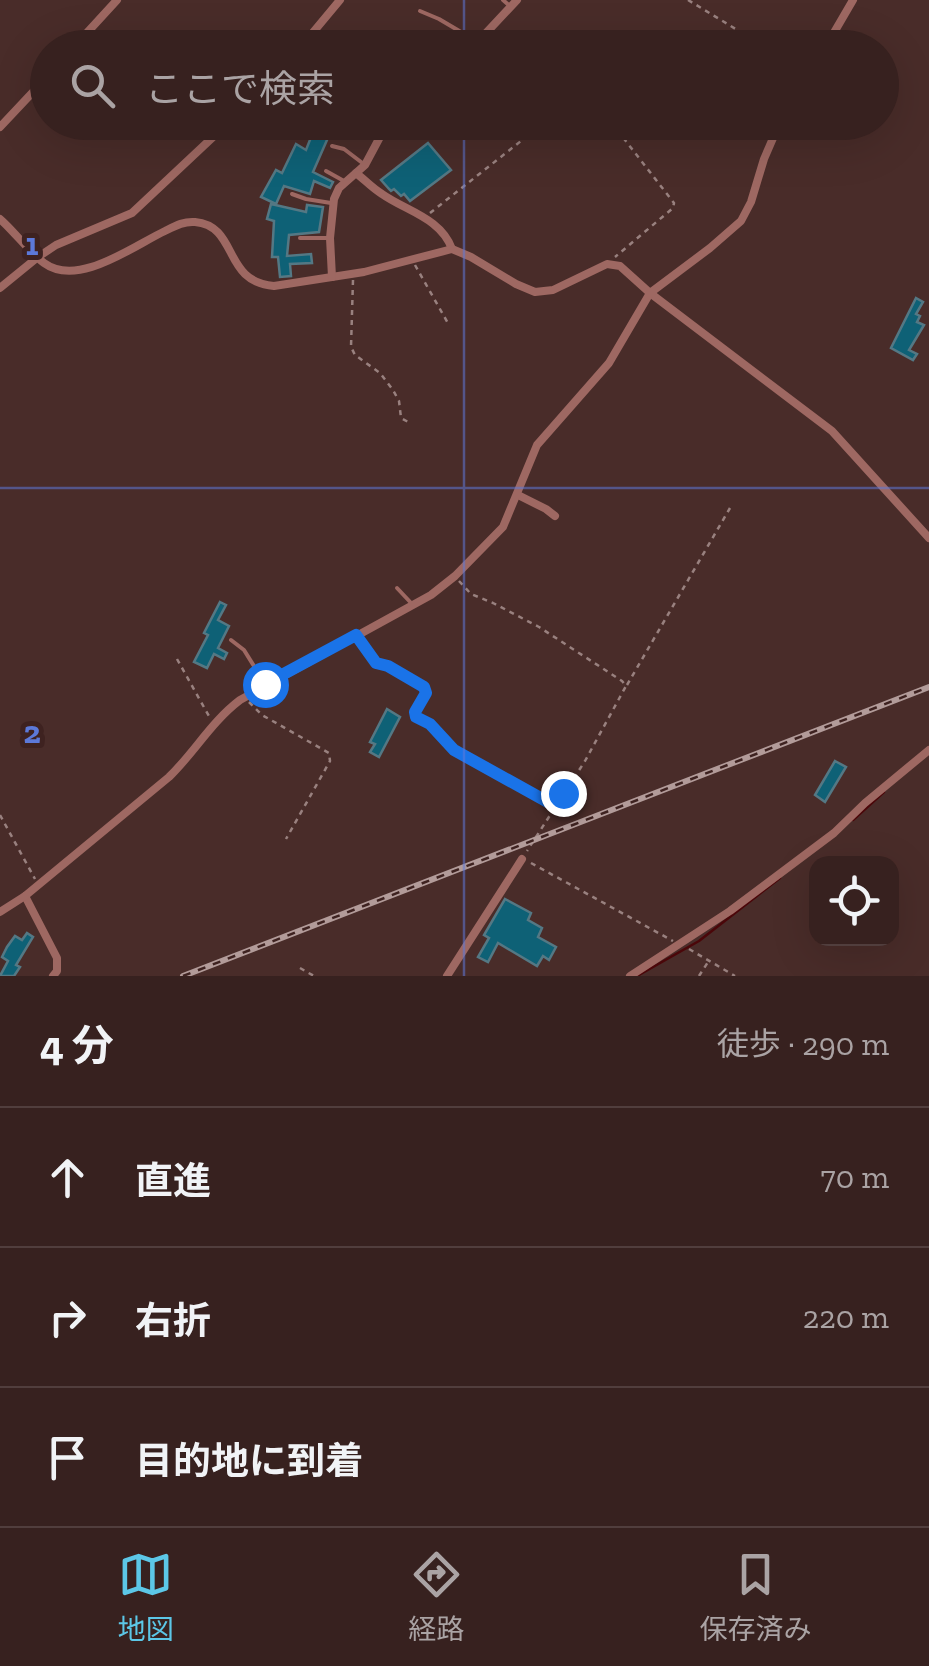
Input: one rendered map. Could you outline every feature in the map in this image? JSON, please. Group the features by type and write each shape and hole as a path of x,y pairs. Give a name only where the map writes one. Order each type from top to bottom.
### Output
{"street":[{"path":"90,30 117,0"},
{"path":"315,30 340,0"},
{"path":"836,30 854,0"},
{"path":"488,30 511,2"},
{"path":"0,127 30,95"},
{"path":"0,288 56,246 132,213 210,140"},
{"path":"332,277 332,203 346,182 364,166 378,140"},
{"path":"0,912 25,896 169,777 214,723 244,697 431,595 494,539 507,520 537,446 609,363 650,293 740,221 772,140"},
{"path":"356,173 378,192 425,217 447,238 452,249"},
{"path":"0,219 47,266 78,272 181,223 191,222 208,226 222,236 237,267 258,284 274,286 354,274 452,249 535,292 554,290 607,264 626,270 650,293 832,431 929,538"},
{"path":"518,495 554,516"},
{"path":"630,976 730,911 834,832 929,750"},
{"path":"447,976 522,858"},
{"path":"25,896 57,958 53,976"}],"lane":[{"path":"420,11 454,30"},
{"path":"332,146 344,148 364,166"},
{"path":"326,170 346,182"},
{"path":"292,194 332,203"},
{"path":"300,238 330,238"},
{"path":"397,588 414,604"},
{"path":"231,640 244,650 265,684"}],"path":[{"path":"688,0 738,30"},
{"path":"425,217 522,140"},
{"path":"607,264 673,208 674,203 625,140"},
{"path":"412,260 449,325"},
{"path":"354,274 351,347 355,355 380,372 399,401 401,418 410,423"},
{"path":"730,508 585,761 522,858 735,976"},
{"path":"455,576 470,594 539,626 626,686"},
{"path":"356,635 376,663 424,687 426,693 416,717 430,724 444,742 555,806"},
{"path":"177,659 214,723"},
{"path":"244,697 262,715 329,753 330,760 286,839"},
{"path":"0,814 38,885"},
{"path":"699,976 708,961"},
{"path":"300,968 314,976"}],"building":[{"path":"310,140 327,140 313,172 333,182 330,188 314,181 310,194 284,186 276,204 261,197 276,170 282,173 296,144 306,150"},
{"path":"428,143 451,170 410,201 404,194 391,191 381,180"},
{"path":"271,204 306,212 307,205 323,207 319,232 289,235 287,256 311,254 312,263 290,264 291,276 280,277 278,257 272,257 274,221 267,219"},
{"path":"916,298 923,302 916,314 920,316 917,322 924,325 909,350 917,354 913,360 891,348"},
{"path":"220,602 226,605 218,620 229,626 218,648 227,653 224,659 214,654 207,668 194,662"},
{"path":"387,709 400,717 379,757 370,752 375,744 370,742"},
{"path":"835,761 846,767 825,802 815,795"},
{"path":"505,899 531,913 528,920 542,928 538,937 556,947 549,960 543,956 537,966 498,943 488,962 478,957 489,938 484,935"},
{"path":"27,933 33,937 16,965 20,967 14,976 0,976 8,961 2,957 7,947 15,936 22,940"}],"waterway":[{"path":"853,820 884,792"},
{"path":"637,976 699,941 780,878"}],"railway":[{"path":"183,976 929,687"}],"route":[{"path":"265,684 356,635 376,663 424,687 426,693 416,717 430,724 454,750 555,806 563,793"}]}
